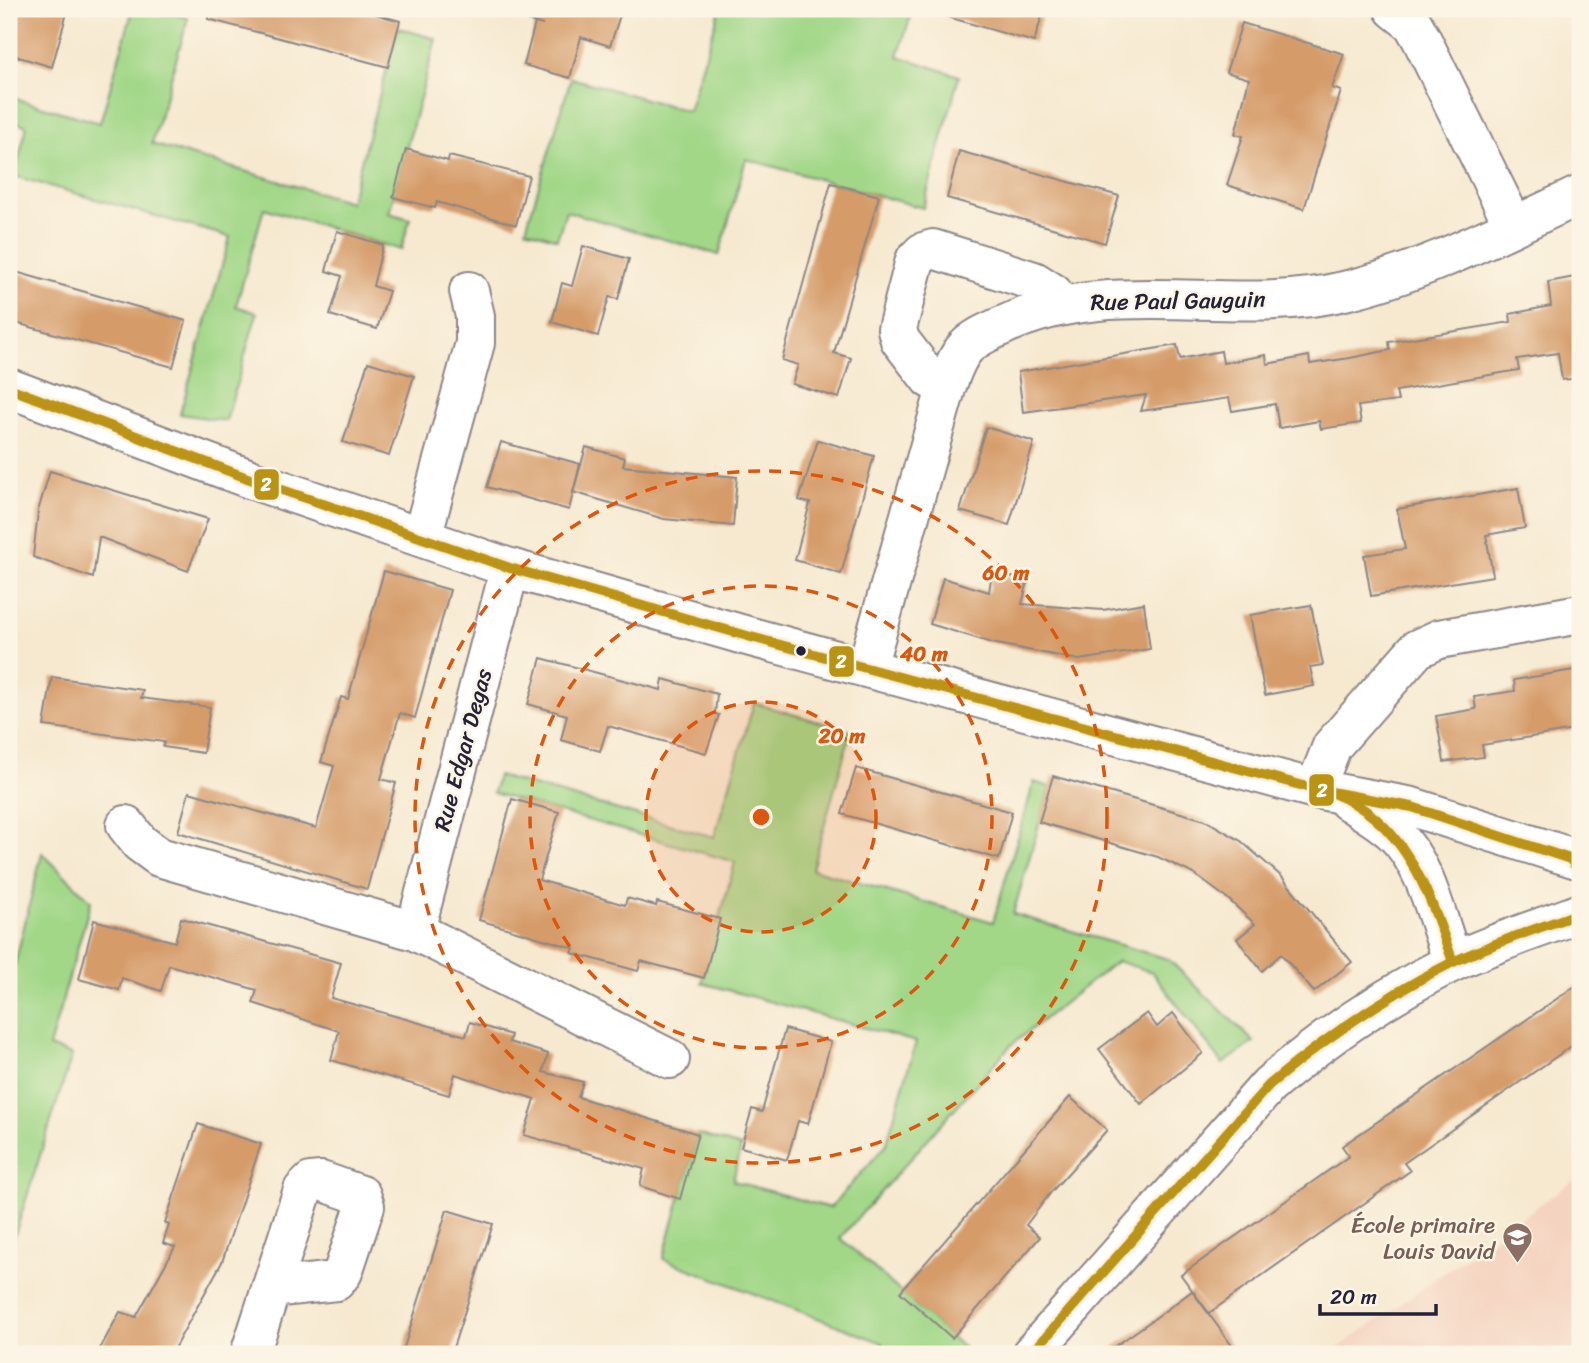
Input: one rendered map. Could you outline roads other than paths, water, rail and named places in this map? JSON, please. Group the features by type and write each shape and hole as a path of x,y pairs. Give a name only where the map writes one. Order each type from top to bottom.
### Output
{"street":[{"path":"1394,9 1413,24 1421,38 1513,224"},
{"name":"Rue Paul Gauguin","path":"867,667 947,385 959,356 975,339 1012,321 1057,307 1125,299 1269,300 1341,292 1408,271 1580,195"},
{"path":"947,385 930,379 900,340 897,329 915,260 923,252 933,249 1034,282 1053,293 1057,307"},
{"path":"422,537 475,343 475,316 469,290"},
{"path":"9,387 250,479 510,568 1326,792 1412,807 1527,843 1577,864"},
{"name":"Rue Edgar Degas","path":"415,931 510,568"},
{"path":"1326,792 1332,746 1417,649 1439,639 1580,614"},
{"path":"1326,792 1394,834 1419,869 1453,962"},
{"path":"126,825 140,843 159,858 415,931 670,1059"},
{"path":"1431,901 1432,860 1446,843 1454,840 1527,843"},
{"path":"1031,1354 1269,1085 1313,1047 1357,1016 1453,962 1580,912"},
{"path":"250,1354 271,1288"}],"place":[{"name":"École primaire Louis David","path":"1518,1265"}]}
